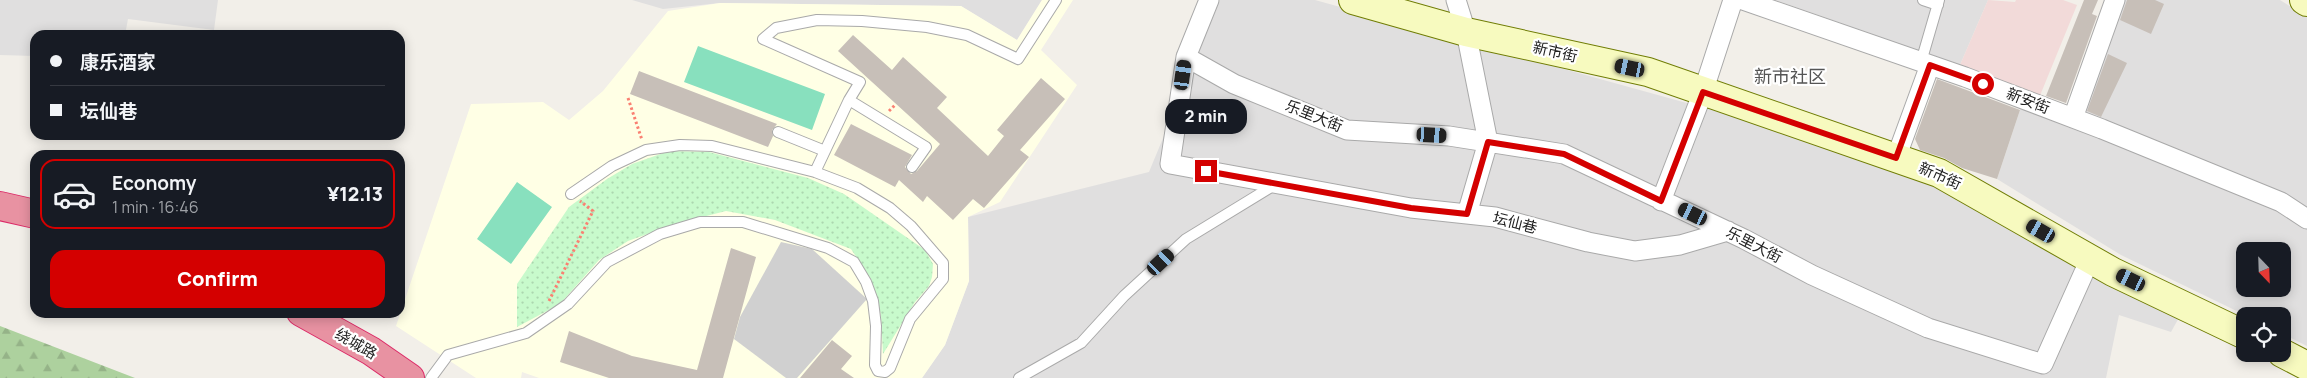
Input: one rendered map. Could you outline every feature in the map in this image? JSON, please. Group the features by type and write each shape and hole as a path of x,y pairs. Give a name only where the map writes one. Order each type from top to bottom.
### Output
{"highway":[{"path":"0,206 30,213"},
{"name":"绕城路","path":"312,318 371,351 410,378"}],"street":[{"path":"1186,57 1209,0"},
{"name":"新市街","path":"1352,0 1466,32 1648,72 1939,173 2090,259 2236,331"},
{"path":"1456,0 1466,32 1488,142 1467,214"},
{"path":"1661,201 1703,92 1733,0"},
{"name":"新安街","path":"1743,0 2073,118 2281,202 2307,219"},
{"path":"2073,118 2115,0"},
{"name":"乐里大街","path":"1186,57 1234,84 1347,130 1448,136 1564,154 1728,231 1812,275 1928,328 2044,364 2090,259"},
{"name":"坛仙巷","path":"1186,57 1170,164 1411,208 1495,217 1588,242 1635,251 1680,245 1728,231"},
{"path":"1896,158 1925,64"},
{"path":"2291,358 2307,366"}],"lane":[{"path":"815,172 849,100 860,82 764,39 776,28 809,22 862,21 928,27 967,35 1018,59 1056,0"},
{"path":"1923,0 1938,3 1925,64"},
{"path":"849,100 926,146 912,167"},
{"path":"778,132 825,151"},
{"path":"431,378 448,355 526,333 537,326 568,304 607,262 660,234 700,222 743,222 828,248 854,262 866,282 873,301 876,326 875,365 878,372 884,372 894,362 910,319 943,278 943,263 911,226 890,208 857,188 815,172 712,146 680,145 646,150 612,166 571,194"},
{"path":"1019,378 1081,343 1124,296 1186,238 1277,183"}],"path":[{"path":"628,98 646,150"},
{"path":"889,112 896,104"},
{"path":"537,326 593,211 571,194"}],"shaded area":[{"path":"0,0 218,0 214,30 128,19 126,30 30,30 30,56 0,55"},
{"path":"632,0 1042,0 1017,40 961,6 720,3 663,9"},
{"path":"1042,0 1073,0 1041,50 1077,85 1000,202 968,217 969,281 945,345 922,378 539,378 522,372 521,378 476,378 396,326 399,318 405,318 405,299 471,104 543,102 569,120 603,91 668,11 720,3 961,6 1017,40"},
{"path":"1220,0 1315,0 1712,110 1861,157 1968,199 2181,314 2171,332 2119,315 2106,378 922,378 945,345 969,281 968,217 1149,172"},
{"path":"1775,0 1988,0 1960,65"},
{"path":"1988,0 2015,2 2016,0 2063,0 2077,5 2039,98 1960,65"},
{"path":"2125,0 2280,0 2307,17 2307,346 2291,338 2291,307 2236,307 2236,311 2121,255 1997,179 2021,107 2074,126"},
{"path":"781,242 812,249 867,299 797,378 786,378 734,339 740,317"}],"green space":[{"path":"698,46 825,94 812,130 684,82"},
{"path":"669,151 709,152 808,178 844,194 925,250 933,264 929,286 915,302 883,354 881,315 871,279 851,249 775,220 726,211 675,224 628,241 599,260 560,304 517,327 517,284 569,207 607,179 632,164"},
{"path":"517,182 552,207 511,264 477,239"},
{"path":"0,326 135,378 0,378"}],"building":[{"path":"2084,0 2098,0 2092,14 2097,16 2066,103 2046,96"},
{"path":"2127,0 2155,0 2164,4 2151,34 2120,20"},
{"path":"853,35 892,70 903,57 947,97 937,108 988,156 1004,136 997,130 1041,78 1065,99 1020,150 1029,157 984,208 973,199 953,220 927,196 923,202 899,180 895,187 834,155 851,124 912,155 905,167 911,174 917,171 940,144 838,51"},
{"path":"2108,54 2127,63 2101,117 2087,111"},
{"path":"639,71 777,124 772,130 773,136 768,147 630,94"},
{"path":"1937,79 2020,110 1997,179 1962,168 1944,158 1920,150 1915,139"},
{"path":"731,248 756,257 723,378 609,378 560,362 569,331 632,356 697,370"},
{"path":"832,340 852,356 841,369 854,378 800,378"}],"district":[{"name":"新市社区","path":"1790,77"}],"route":[{"path":"1206,171 1411,208 1467,214 1488,142 1564,154 1661,201 1703,92 1896,158 1930,65 1983,84"}]}
